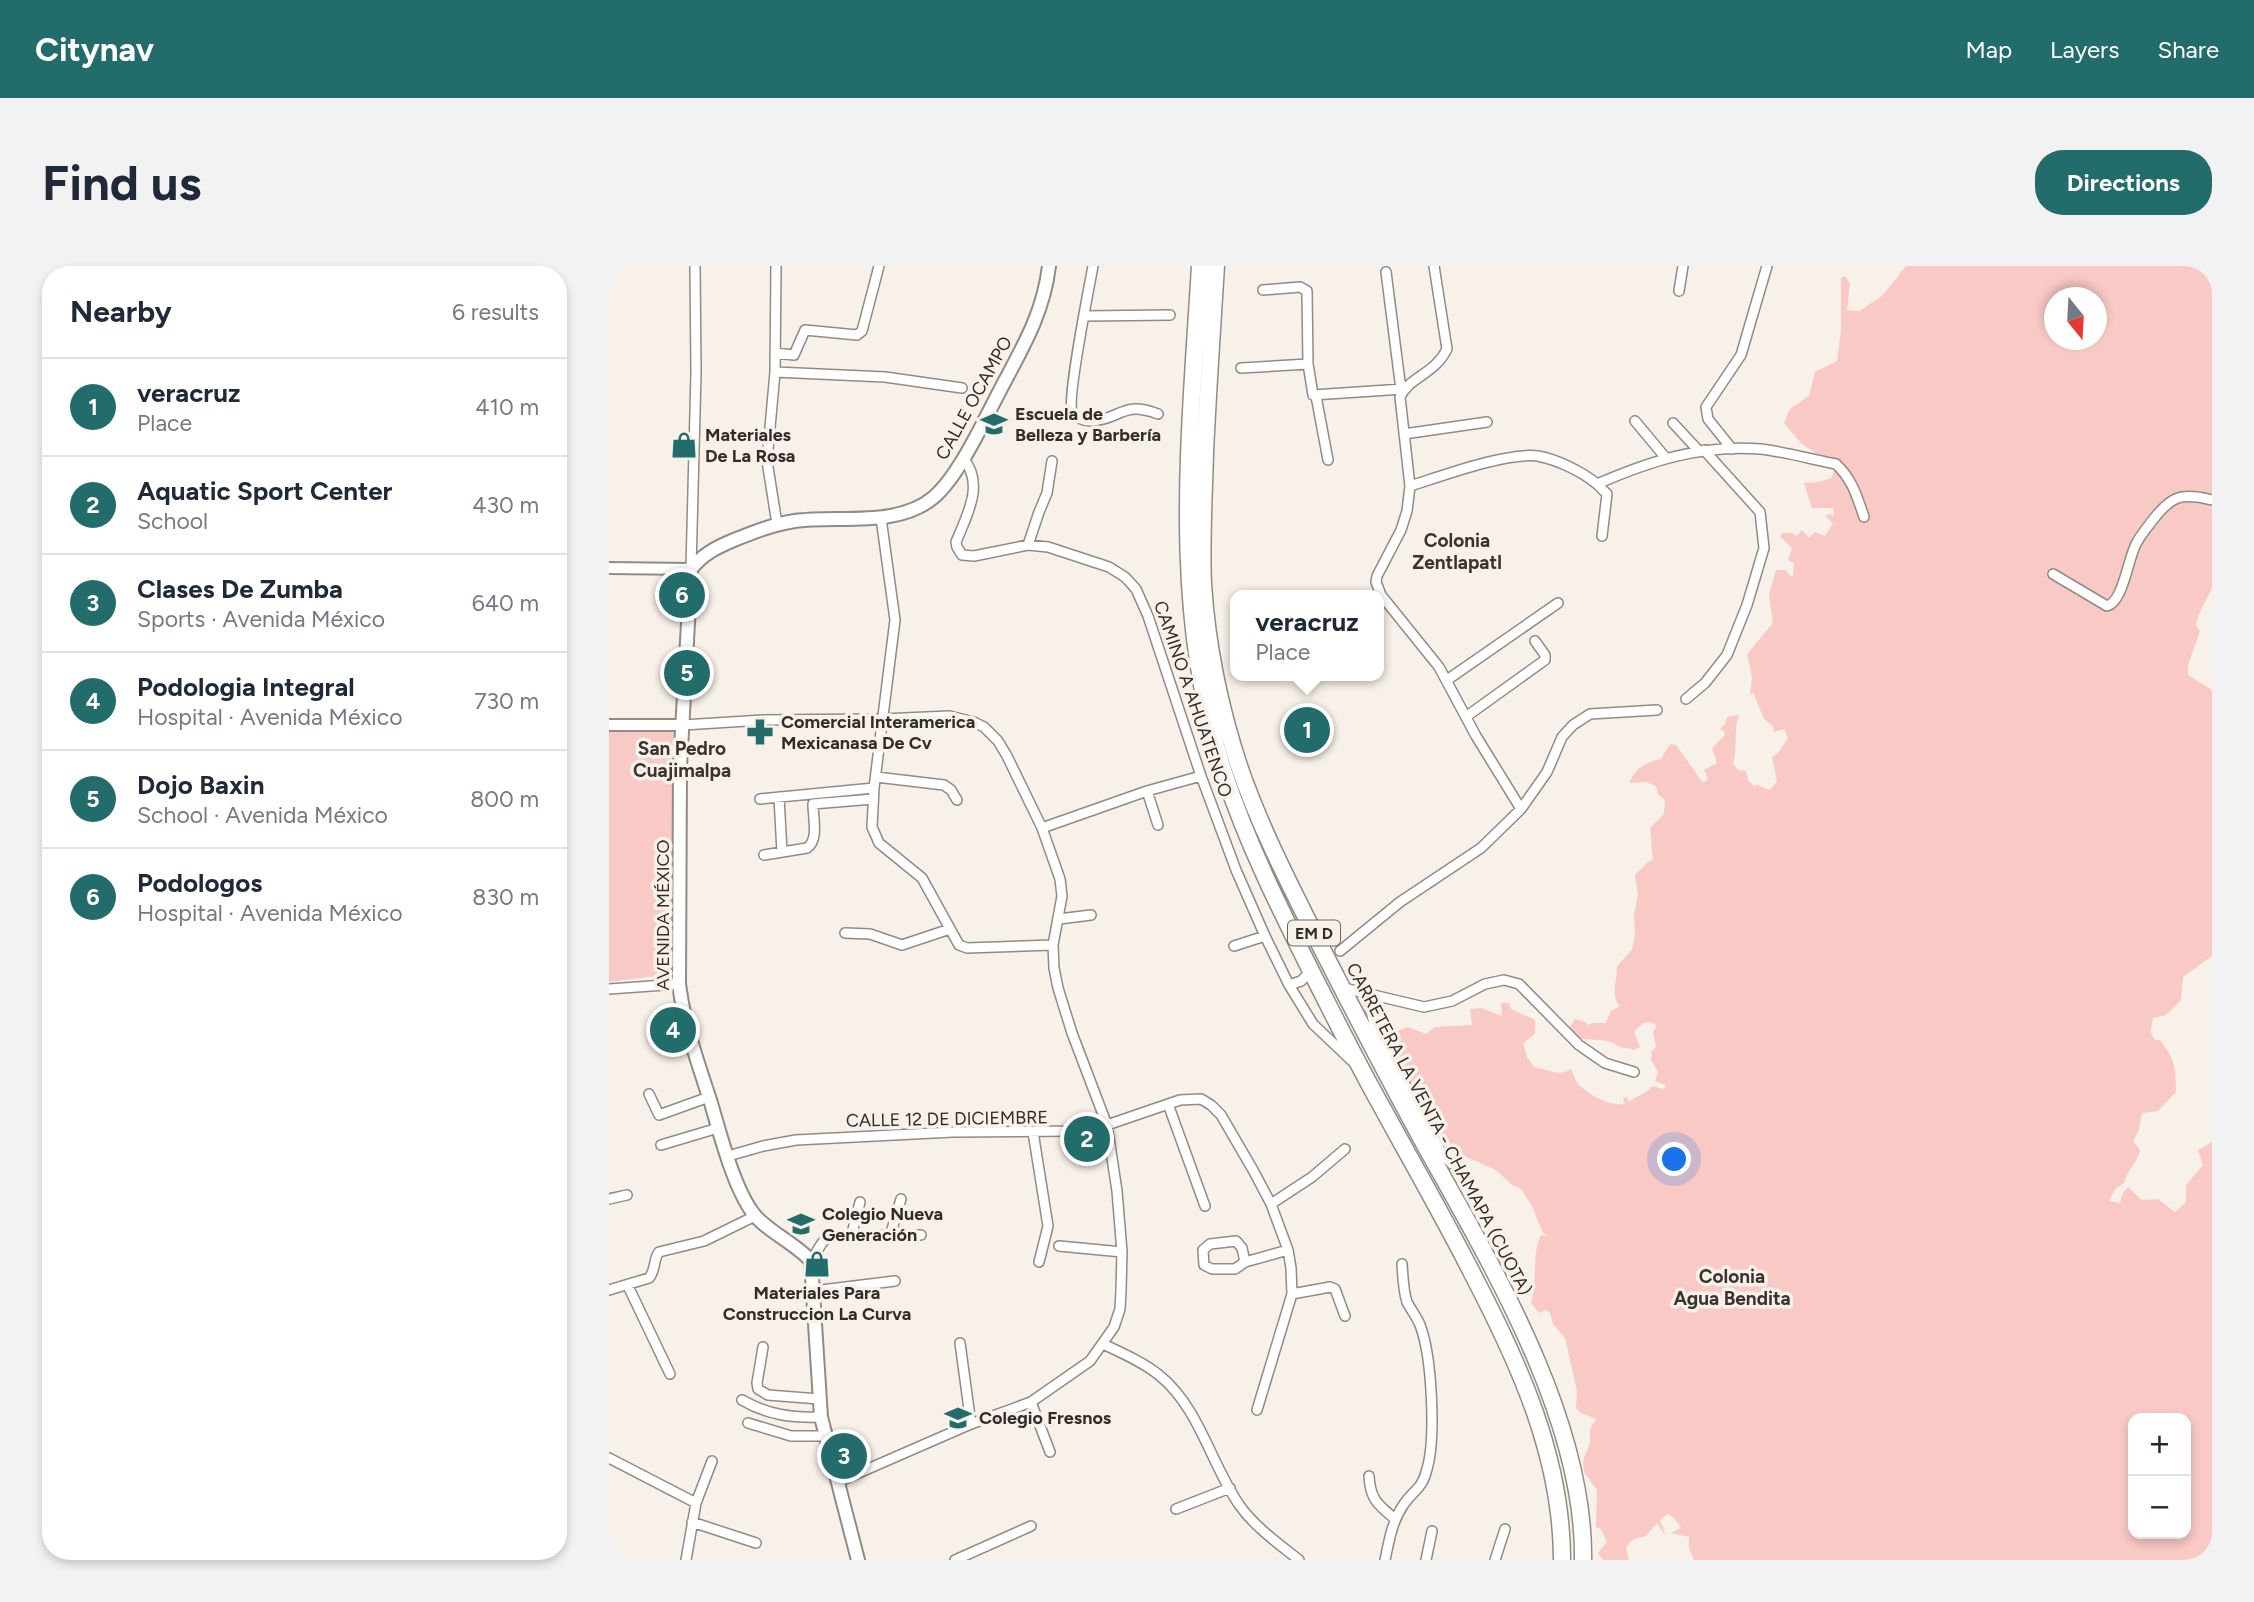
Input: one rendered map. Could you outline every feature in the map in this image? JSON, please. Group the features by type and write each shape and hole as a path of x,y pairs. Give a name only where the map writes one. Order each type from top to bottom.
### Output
{"highway":[{"name":"EM D","path":"1200,266 1189,438 1187,518 1191,615 1201,685 1225,775 1255,856 1361,1069 1437,1205 1513,1355 1538,1419 1553,1474 1560,1516 1562,1560"},
{"name":"CARRETERA LA VENTA - CHAMAPA (CUOTA)","path":"1216,266 1203,512 1203,582 1209,643 1230,737 1255,808 1286,879 1530,1346 1559,1418 1575,1473 1581,1514 1583,1560"}],"main road":[{"name":"CALLE OCAMPO","path":"691,569 710,551 776,524 802,520 881,518 905,512 934,497 963,458 1034,326 1045,294 1049,266"},
{"name":"AVENIDA MÉXICO","path":"691,569 678,904 678,984 683,1014 718,1128 745,1202 755,1216 803,1251 811,1261"},
{"path":"811,1261 821,1417 859,1560"}],"street":[{"name":"AVENIDA MÉXICO","path":"691,569 696,372 695,266"},
{"path":"776,266 775,372 767,461 776,524"},
{"path":"775,353 794,355 805,330 857,335 862,331 879,266"},
{"path":"1093,266 1076,362 1071,399 1073,413 1078,418 1092,421 1136,408 1158,414"},
{"path":"1316,396 1403,389 1430,371 1443,358 1447,349 1434,266"},
{"path":"1679,291 1683,266"},
{"path":"1732,449 1708,419 1706,407 1741,355 1767,266"},
{"path":"1379,590 1376,582 1378,570 1401,530 1410,486 1399,404 1403,389 1386,272"},
{"path":"1263,290 1300,287 1307,291 1308,365 1328,460"},
{"path":"1085,316 1170,315"},
{"path":"1241,368 1308,365"},
{"path":"775,372 884,377 962,388"},
{"path":"1635,421 1665,457"},
{"path":"1404,434 1487,422"},
{"path":"1673,424 1760,512 1763,548 1747,605 1727,654 1705,683 1686,699"},
{"path":"1597,484 1665,457 1701,450 1762,449 1836,464 1855,488 1864,517"},
{"path":"1410,486 1495,461 1537,456 1575,469 1605,490 1608,499 1602,536"},
{"name":"CAMINO A AHUATENCO","path":"963,458 970,467 974,481 973,500 956,542 959,551 965,556 1028,545 1062,550 1125,577 1136,589 1148,616 1201,776 1236,870 1265,936 1289,985 1313,1024 1361,1069"},
{"path":"1028,545 1047,494 1052,461"},
{"path":"2053,574 2107,606 2112,605 2117,599 2139,539 2164,505 2180,497 2212,500"},
{"path":"881,518 895,620 874,788 872,827 879,843 922,878 956,942 967,948 1053,945"},
{"path":"609,568 691,569"},
{"path":"1384,599 1439,667 1521,809"},
{"path":"1447,680 1558,603"},
{"path":"1467,716 1545,660 1545,655 1535,641"},
{"path":"1340,951 1400,902 1481,848 1521,809 1547,772 1562,737 1573,724 1590,714 1657,710"},
{"path":"609,725 949,716 964,719 983,727 998,741 1042,828 1060,878 1062,896 1053,945 1058,989 1107,1125 1117,1191 1122,1252 1120,1309 1114,1327 1090,1361 1031,1402 971,1424 838,1482"},
{"path":"1042,828 1201,776"},
{"path":"876,777 944,785 957,800"},
{"path":"760,799 874,788"},
{"path":"1147,792 1158,825"},
{"path":"779,797 782,852"},
{"path":"764,855 807,848 813,842 813,804 873,799"},
{"path":"1059,919 1091,915"},
{"path":"845,933 870,934 902,945 950,929"},
{"path":"1234,946 1265,936"},
{"path":"1289,985 1307,979"},
{"path":"1348,989 1424,1007 1452,1001 1485,984 1504,980 1519,984 1579,1045 1605,1063 1634,1072"},
{"path":"609,989 678,984"},
{"path":"1367,994 1375,1028 1442,1154 1452,1164"},
{"path":"649,1094 659,1115 709,1097"},
{"name":"CALLE 12 DE DICIEMBRE","path":"728,1157 763,1146 796,1140 953,1132 1070,1131 1107,1125 1191,1098 1201,1099 1221,1115 1271,1203 1288,1250 1292,1294 1257,1410"},
{"path":"1168,1104 1205,1206"},
{"path":"661,1145 718,1128"},
{"path":"1033,1132 1048,1226 1039,1262"},
{"path":"1271,1203 1312,1177 1345,1149"},
{"path":"609,1199 627,1195"},
{"path":"890,1236 901,1199"},
{"path":"851,1237 860,1202"},
{"path":"609,1290 649,1278 659,1252 704,1241 755,1216"},
{"path":"811,1261 828,1237 921,1235"},
{"path":"1245,1262 1243,1248 1236,1241 1210,1244 1203,1250 1203,1260 1208,1268 1235,1269 1245,1262 1288,1250"},
{"path":"1059,1246 1122,1252"},
{"path":"1385,1560 1395,1519 1405,1502 1419,1490 1427,1472 1433,1423 1424,1342 1420,1325 1407,1300 1402,1264"},
{"path":"813,1291 895,1281"},
{"path":"628,1286 670,1374"},
{"path":"1292,1294 1330,1287 1335,1289 1345,1316"},
{"path":"960,1343 971,1424"},
{"path":"1103,1344 1159,1374 1176,1391 1246,1515 1299,1560"},
{"path":"763,1347 758,1389 768,1395 819,1399"},
{"path":"742,1400 773,1414 821,1417"},
{"path":"1031,1402 1050,1452"},
{"path":"748,1423 791,1436 826,1436"},
{"path":"609,1458 696,1503"},
{"path":"686,1560 696,1503 712,1461"},
{"path":"1369,1476 1371,1494 1395,1519"},
{"path":"1176,1509 1230,1488"},
{"path":"692,1522 756,1544"},
{"path":"955,1560 1031,1526"},
{"path":"1495,1560 1505,1529"},
{"path":"1426,1560 1432,1531"}],"shaded area":[{"path":"1906,266 2212,266 2212,588 2197,620 2196,626 2200,631 2188,665 2188,675 2212,690 2212,956 2183,977 2181,1000 2166,1015 2153,1018 2152,1034 2155,1040 2160,1040 2172,1058 2176,1092 2158,1111 2142,1113 2139,1130 2133,1141 2140,1150 2139,1154 2124,1183 2115,1189 2109,1201 2120,1203 2128,1187 2142,1200 2158,1199 2175,1212 2186,1202 2186,1185 2203,1165 2198,1150 2212,1142 2212,1560 1694,1560 1689,1548 1689,1537 1671,1533 1681,1528 1668,1514 1660,1520 1666,1536 1657,1523 1646,1536 1634,1539 1626,1547 1629,1560 1603,1560 1598,1553 1607,1542 1601,1529 1596,1527 1597,1490 1584,1472 1583,1461 1590,1443 1590,1429 1596,1419 1576,1408 1577,1391 1565,1338 1553,1324 1550,1313 1546,1310 1539,1313 1531,1303 1538,1243 1541,1235 1547,1236 1521,1189 1512,1185 1496,1170 1440,1143 1435,1127 1408,1084 1395,1049 1395,1032 1408,1027 1426,1034 1435,1027 1472,1025 1470,1009 1481,1008 1502,1016 1501,1003 1509,1003 1511,1009 1535,1020 1535,1034 1523,1043 1527,1057 1535,1068 1558,1073 1571,1069 1583,1088 1612,1103 1625,1104 1623,1098 1627,1097 1629,1102 1652,1086 1664,1089 1666,1085 1655,1081 1658,1072 1650,1058 1656,1047 1653,1032 1657,1026 1651,1022 1643,1023 1634,1032 1640,1047 1633,1050 1607,1041 1582,1039 1577,1042 1568,1031 1575,1019 1588,1025 1606,1023 1611,1011 1620,1006 1614,992 1617,966 1632,950 1635,935 1634,914 1638,895 1635,875 1653,860 1650,828 1664,814 1665,800 1658,794 1656,786 1646,782 1629,783 1641,767 1661,759 1670,744 1676,745 1703,783 1708,779 1704,770 1717,763 1712,748 1725,735 1720,729 1726,723 1727,717 1739,715 1733,764 1738,770 1746,771 1748,780 1754,786 1770,790 1777,781 1772,757 1788,738 1784,729 1774,732 1773,726 1764,719 1753,692 1750,696 1752,677 1747,654 1773,623 1769,595 1776,570 1786,570 1793,576 1794,563 1788,560 1792,548 1780,537 1782,533 1796,536 1802,530 1809,538 1815,532 1825,536 1833,523 1825,516 1834,516 1833,508 1812,508 1804,483 1832,478 1834,469 1825,459 1802,444 1784,423 1790,409 1809,396 1815,372 1837,361 1841,330 1841,278 1845,276 1850,283 1847,310 1859,311 1882,296"},
{"path":"609,725 683,725 673,974 609,982"}],"place":[{"name":"Escuela de Belleza y Barbería","path":"994,424"},
{"name":"Materiales De La Rosa","path":"684,445"},
{"name":"Podologos","path":"682,595"},
{"name":"Dojo Baxin","path":"687,673"},
{"name":"veracruz","path":"1307,730"},
{"name":"Comercial Interamerica Mexicanasa De Cv","path":"760,732"},
{"name":"Podologia Integral","path":"673,1030"},
{"name":"Aquatic Sport Center","path":"1087,1139"},
{"name":"Colegio Nueva Generación","path":"801,1224"},
{"name":"Materiales Para Construccion La Curva","path":"817,1264"},
{"name":"Colegio Fresnos","path":"958,1418"},
{"name":"Clases De Zumba","path":"844,1456"}],"district":[{"name":"Colonia Zentlapatl","path":"1457,551"},
{"name":"San Pedro Cuajimalpa","path":"682,759"},
{"name":"Colonia Agua Bendita","path":"1732,1287"}]}
